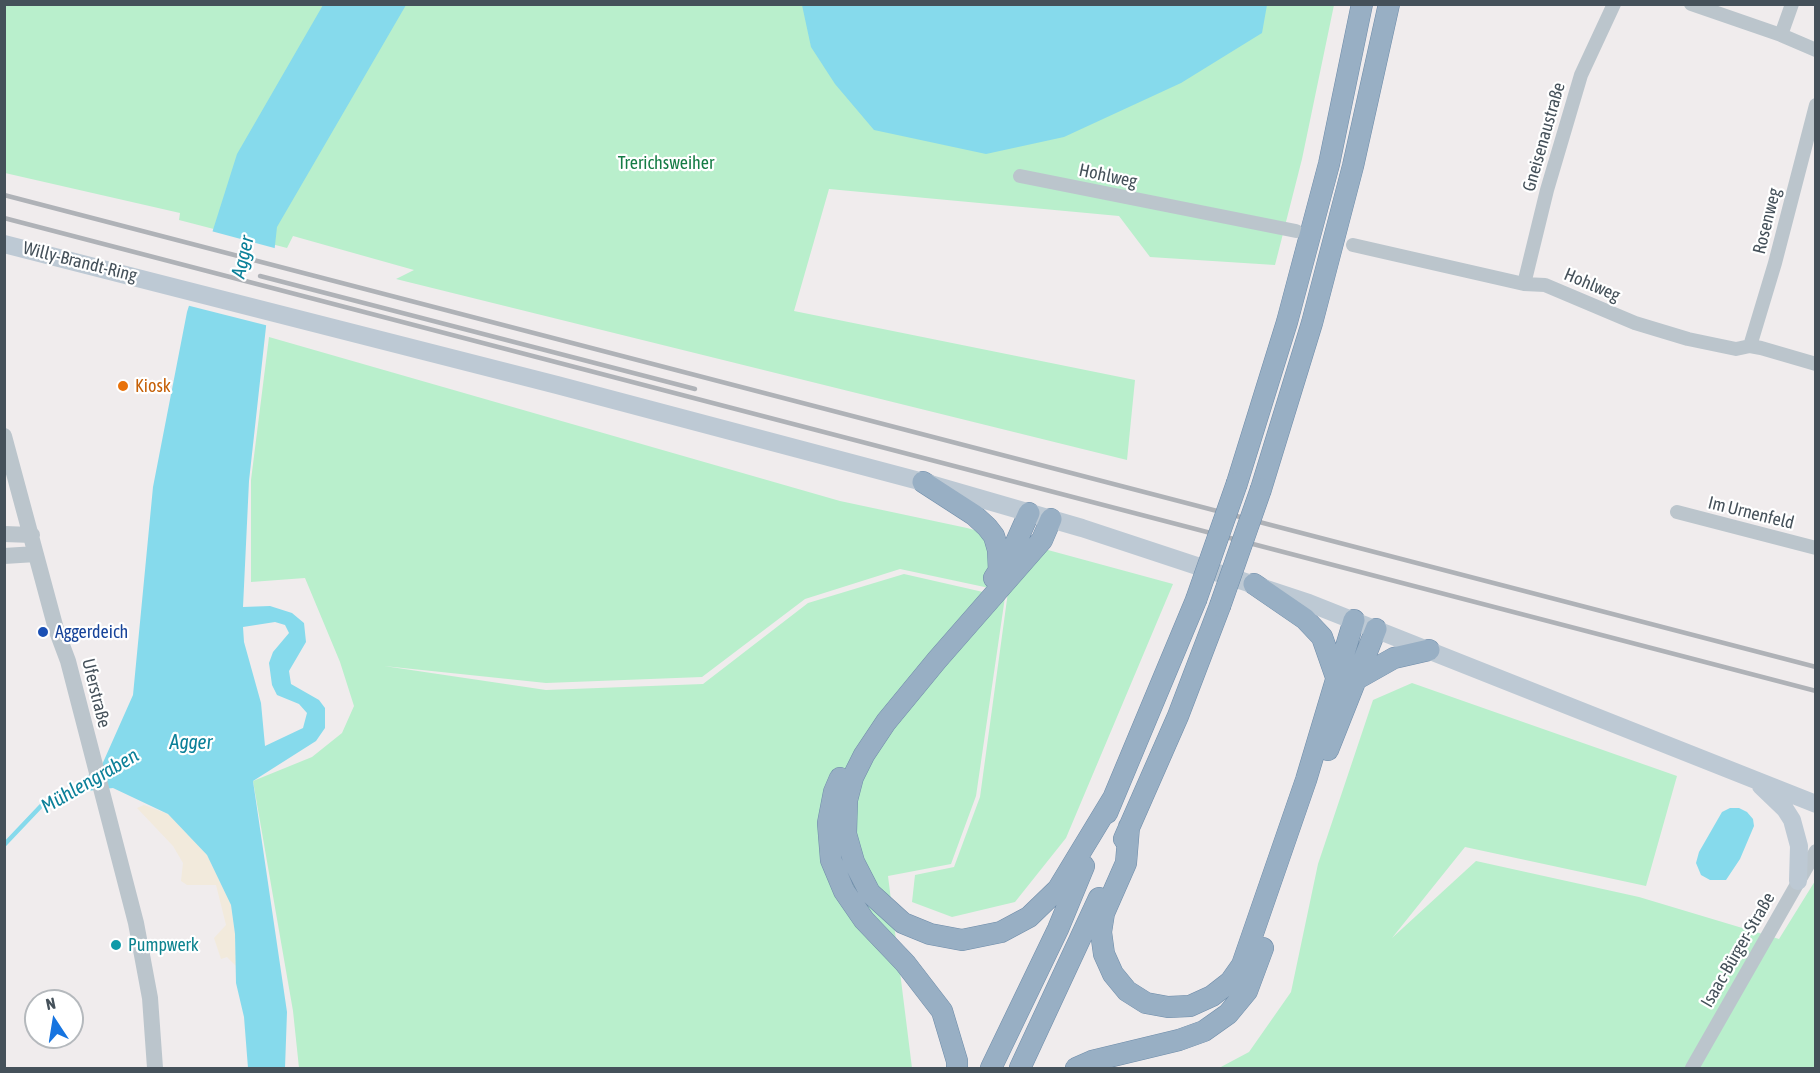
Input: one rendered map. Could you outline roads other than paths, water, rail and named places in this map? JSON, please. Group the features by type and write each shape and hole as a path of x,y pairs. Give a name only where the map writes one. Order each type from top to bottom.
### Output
{"highway":[{"path":"991,1068 1058,928 1112,800 1196,600 1237,483 1287,322 1329,164 1362,4"},
{"path":"1020,1068 1178,716 1262,489 1318,301 1353,166 1389,4"},
{"path":"923,482 974,515 987,527 994,536 998,550 999,572"},
{"path":"957,1068 942,1011 905,963 864,920 844,891 831,860 828,823 834,792 848,759 884,711 981,598 999,572 1029,513"},
{"path":"1051,519 1042,540 886,722 853,777 847,800 846,834 854,862 870,893 903,922 930,934 962,940 1001,932 1029,917 1058,889 1112,800"},
{"path":"1254,584 1305,620 1322,637 1346,679"},
{"path":"1076,1068 1092,1060 1179,1040 1204,1031 1228,1014 1246,991 1258,965 1346,679 1354,620"},
{"path":"1129,827 1126,863 1104,913 1101,932 1104,954 1113,974 1127,991 1146,1003 1168,1007 1190,1006 1212,996 1230,982 1242,965 1306,780 1346,679 1376,629"},
{"path":"1346,679 1394,658 1429,650"}],"main road":[{"name":"Willy-Brandt-Ring","path":"4,244 155,280 376,338 923,482 1051,519 1254,584 1354,620 1815,804"},
{"path":"1755,781 1785,809 1792,820 1799,846 1798,881"}],"street":[{"name":"Gneisenaustraße","path":"1524,285 1547,190 1581,75 1614,4"},
{"path":"1691,4 1781,35 1815,50"},
{"path":"1781,35 1792,4"},
{"name":"Rosenweg","path":"1750,346 1774,265 1815,105"},
{"name":"Hohlweg","path":"1020,176 1296,231"},
{"name":"Hohlweg","path":"1353,245 1524,285 1545,285 1635,323 1688,339 1736,349 1750,346 1815,364"},
{"name":"Uferstraße","path":"4,436 56,629 68,662 144,959 154,1032 155,1068"},
{"name":"Im Urnenfeld","path":"1677,512 1815,548"},
{"path":"4,534 32,535"},
{"path":"4,556 36,554"},
{"name":"Isaac-Bürger-Straße","path":"1692,1068 1815,850"}],"water":[{"path":"802,4 1267,5 1262,33 1181,83 1064,137 986,154 874,130 835,84 811,47"},
{"name":"Agger","path":"323,5 406,5 277,227 249,481 243,607 270,606 292,613 304,623 306,642 289,671 291,684 319,700 325,708 325,728 316,741 253,781 287,1012 285,1068 248,1068 244,1017 236,983 235,934 231,905 207,855 168,814 113,788 87,791 82,779 101,767 133,695 153,487 187,312 237,154","holes":["275,622 285,625 289,633 273,652 269,663 272,685 277,695 299,704 307,713 303,728 265,746 261,703 244,642 243,627"]},
{"path":"1730,808 1739,808 1747,812 1753,819 1754,826 1740,859 1726,880 1710,880 1701,875 1696,863 1699,852 1722,812"}],"waterway":[{"name":"Mühlengraben","path":"4,845 41,806 88,784"}],"railway":[{"path":"4,195 1816,667"},
{"path":"4,218 1816,691"},
{"path":"260,276 695,389"}],"place":[{"name":"Kiosk","path":"123,386"},
{"name":"Aggerdeich","path":"43,632"},
{"name":"Pumpwerk","path":"116,945"}],"park label":[{"name":"Trerichsweiher","path":"666,163"}]}
